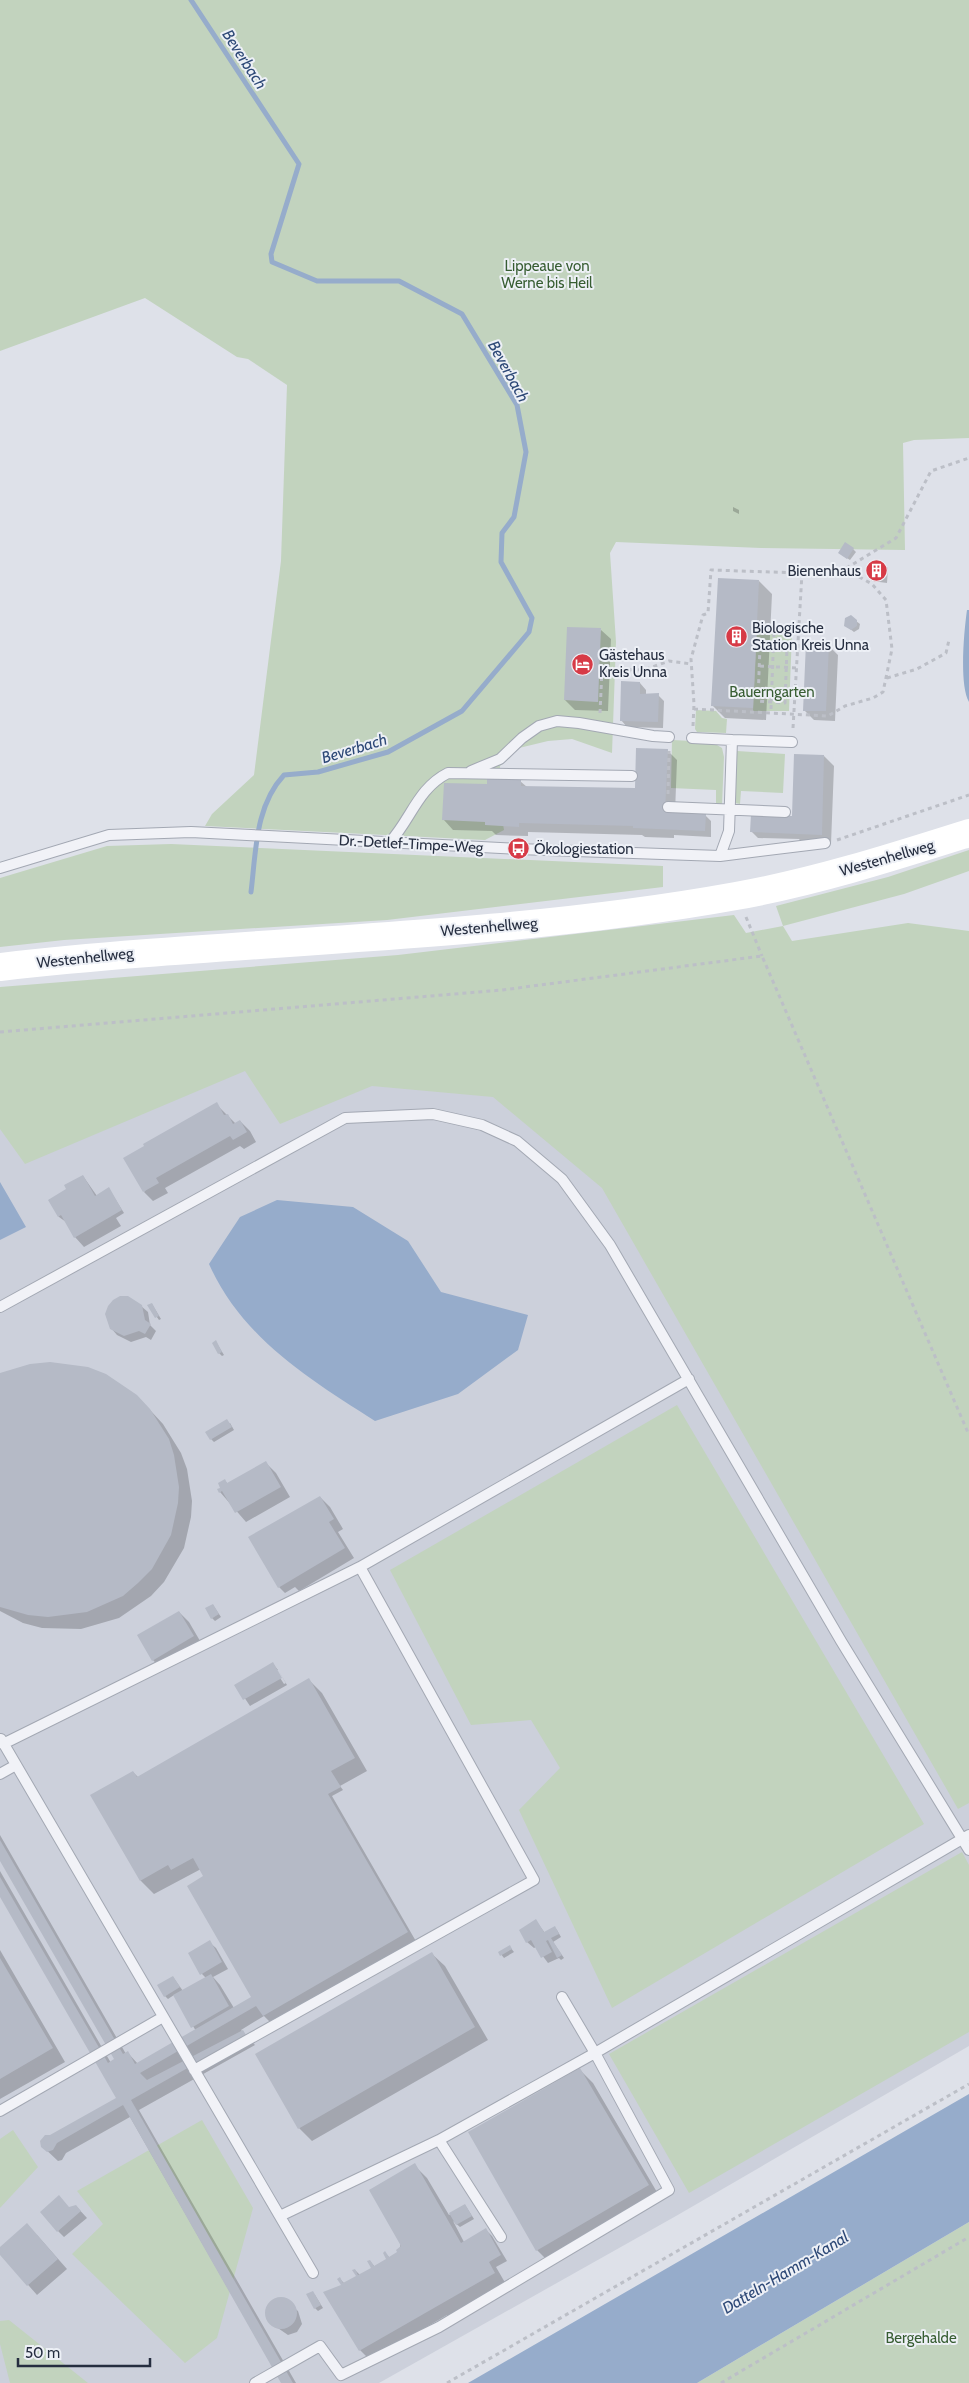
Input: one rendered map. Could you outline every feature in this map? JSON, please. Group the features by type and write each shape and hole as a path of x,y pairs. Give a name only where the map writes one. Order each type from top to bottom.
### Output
{"main road":[{"name":"Westenhellweg","path":"0,967 132,954 563,921 737,896 832,873 969,833"}],"lane":[{"path":"465,773 500,759 522,738 539,726 557,721 669,737"},
{"path":"692,738 792,742"},
{"path":"720,856 729,831 732,740"},
{"path":"390,842 401,830 410,810 427,788 438,778 448,773 632,776"},
{"path":"668,807 785,812"},
{"name":"Dr.-Detlef-Timpe-Weg","path":"0,868 109,835 191,832 720,856 825,843"},
{"path":"0,1307 344,1118 433,1114 482,1125 517,1141 562,1179 610,1245 841,1641 966,1837 969,1850"},
{"path":"313,2273 2,1741 360,1567 689,1379"},
{"path":"194,2070 534,1880 360,1567"},
{"path":"0,1774 16,1765"},
{"path":"280,2216 439,2140 595,2053 966,1837"},
{"path":"255,2383 320,2346 341,2375 439,2327 670,2190 562,1997"},
{"path":"0,2111 163,2017"},
{"path":"439,2140 501,2237"}],"path":[{"path":"692,738 694,709 691,664 702,616 708,613 711,570 802,573 845,568 896,538 931,471 969,458"},
{"path":"694,709 828,716 845,706 873,698 883,692 892,649 886,600 872,584 845,568"},
{"path":"792,742 802,573"},
{"path":"757,629 798,630"},
{"path":"771,709 774,630"},
{"path":"887,678 917,669 946,653 949,640"},
{"path":"760,646 787,647 785,703 758,701 759,666 760,646"},
{"path":"600,728 602,669 644,670 670,661 691,664"},
{"path":"759,666 796,668"},
{"path":"668,807 669,737"},
{"path":"825,843 864,832 969,795"},
{"path":"737,896 969,1435"},
{"path":"0,1032 502,990 762,956"},
{"path":"446,2383 969,2084"},
{"path":"721,2383 969,2237"}],"shaded area":[{"path":"517,1010 969,1446 969,2046 676,2216 379,2383 0,2383 0,1052"}],"green space":[{"name":"Lippeaue von Werne bis Heil","path":"0,0 969,0 969,438 914,440 903,443 905,550 761,548 616,542 610,553 616,642 612,753 572,739 548,741 519,748 500,766 498,795 504,830 485,840 205,826 212,814 254,775 281,561 287,385 248,359 237,357 145,298 0,351"},
{"name":"Bauerngarten","path":"757,631 792,633 789,711 753,711"},
{"path":"696,710 716,711 722,718 727,719 726,733 697,732 695,729"},
{"path":"672,740 712,742 722,748 724,757 722,805 716,805 716,790 671,788"},
{"path":"737,751 785,754 783,793 741,791 740,804 735,803"},
{"path":"171,844 663,866 663,887 387,920 64,940 0,947 0,878 107,846"},
{"path":"969,850 969,871 904,894 783,926 776,906 888,877"},
{"path":"734,915 746,933 783,926 792,941 908,923 969,931 969,1803 958,1809 602,1188 493,1097 372,1086 280,1124 245,1071 25,1164 0,1129 0,987 398,955"},
{"path":"677,1405 924,1824 612,2008 519,1810 560,1768 531,1720 471,1725 390,1570"},
{"path":"962,1852 969,1865 969,2032 689,2193 609,2054"},
{"path":"202,2120 253,2208 217,2338 185,2363 72,2254 103,2224 77,2191"},
{"path":"13,2130 38,2167 0,2208 0,2139"},
{"name":"Bergehalde","path":"969,2222 969,2383 697,2383"},
{"path":"9,2320 88,2383 10,2383 0,2344 0,2321"}],"water":[{"path":"967,610 969,610 969,702 963,671"},
{"path":"0,1182 26,1227 0,1240"},
{"path":"277,1200 353,1207 408,1241 441,1292 528,1315 518,1350 458,1394 375,1421 326,1389 280,1355 240,1314 223,1290 209,1264 240,1217"},
{"name":"Datteln-Hamm-Kanal","path":"969,2094 969,2222 697,2383 468,2383"}],"building":[{"path":"845,542 854,548 847,559 838,553"},
{"name":"Bienenhaus","path":"869,563 886,564 884,580 868,578"},
{"name":"Biologische Station Kreis Unna","path":"718,578 759,580 753,708 711,706"},
{"path":"851,615 857,620 857,626 851,630 844,626 845,618"},
{"name":"Gästehaus Kreis Unna","path":"567,627 601,628 598,702 564,700"},
{"path":"806,643 829,644 826,711 803,711"},
{"path":"621,681 640,682 640,694 659,693 658,722 620,721"},
{"path":"636,748 668,749 665,812 706,814 705,831 633,828 633,826 519,823 519,827 485,825 485,822 442,820 444,783 487,784 487,778 521,779 521,786 635,788"},
{"path":"794,754 824,755 822,835 750,832 751,814 792,816"},
{"path":"217,1102 224,1115 228,1114 233,1124 240,1120 247,1132 233,1140 230,1136 156,1178 159,1183 143,1192 123,1158 144,1146 143,1144"},
{"path":"83,1175 95,1196 109,1187 122,1210 74,1238 61,1215 58,1217 48,1200 66,1189 64,1185"},
{"path":"120,1296 128,1296 142,1305 145,1320 151,1324 145,1334 139,1331 124,1336 110,1329 105,1314 113,1300"},
{"path":"152,1303 159,1316 155,1318 147,1305"},
{"path":"216,1340 222,1352 218,1354 212,1343"},
{"path":"50,1362 88,1367 106,1374 137,1395 150,1409 169,1439 174,1455 179,1487 178,1503 171,1535 152,1569 138,1583 123,1596 87,1612 48,1617 28,1615 0,1607 0,1373 30,1364"},
{"path":"227,1419 232,1427 210,1440 205,1432"},
{"path":"266,1461 281,1487 235,1513 222,1491 219,1493 217,1489 220,1488 218,1483 225,1479 227,1483"},
{"path":"320,1496 334,1519 329,1522 345,1548 278,1588 248,1537"},
{"path":"213,1604 219,1614 211,1619 205,1608"},
{"path":"179,1611 194,1636 152,1661 137,1635"},
{"path":"273,1662 282,1678 243,1700 234,1685"},
{"path":"309,1678 355,1758 331,1771 341,1787 328,1794 408,1932 263,2016 256,2006 140,2073 147,2080 243,2030 246,2035 131,2100 293,2383 281,2383 123,2105 57,2143 53,2150 47,2152 41,2147 40,2141 45,2135 50,2135 116,2098 0,1897 0,1877 108,2063 114,2059 0,1861 0,1840 123,2054 128,2051 135,2064 251,1997 187,1886 203,1876 193,1858 171,1870 168,1865 140,1881 90,1795 133,1771 137,1777"},
{"path":"536,1919 544,1932 555,1926 559,1934 551,1938 562,1955 557,1958 548,1940 546,1941 552,1952 541,1958 531,1940 526,1943 519,1930"},
{"path":"210,1940 222,1962 200,1975 188,1953"},
{"path":"510,1945 512,1949 500,1956 498,1952"},
{"path":"432,1952 475,2027 298,2129 255,2054"},
{"path":"0,1958 53,2048 0,2079"},
{"path":"211,1974 229,2006 191,2028 173,1995"},
{"path":"173,1976 180,1987 164,1997 157,1985"},
{"path":"580,2068 649,2185 536,2251 468,2132"},
{"path":"415,2163 461,2243 486,2228 501,2255 489,2262 495,2273 359,2351 323,2292 341,2285 337,2279 340,2277 343,2283 356,2276 352,2270 355,2269 358,2275 371,2268 367,2261 370,2260 374,2266 386,2259 383,2253 385,2251 389,2257 397,2252 396,2250 401,2246 369,2190"},
{"path":"59,2195 69,2207 76,2205 81,2211 57,2232 40,2212"},
{"path":"465,2204 472,2216 456,2225 449,2213"},
{"path":"27,2223 58,2259 27,2286 0,2255 0,2247"},
{"path":"313,2291 321,2305 314,2309 306,2294"},
{"path":"281,2297 292,2302 297,2313 292,2324 281,2329 270,2324 265,2313 270,2302"}],"waterway":[{"name":"Beverbach","path":"191,0 299,164 271,254 272,262 317,281 399,281 462,314 517,405 526,452 514,517 502,533 501,562 532,618 529,632 462,711 388,752 318,772 284,775 274,787 262,815 258,830 251,892"}],"place":[{"name":"Bienenhaus","path":"877,571"},
{"name":"Biologische Station Kreis Unna","path":"736,637"},
{"name":"Gästehaus Kreis Unna","path":"583,664"},
{"name":"Ökologiestation","path":"518,849"}]}
